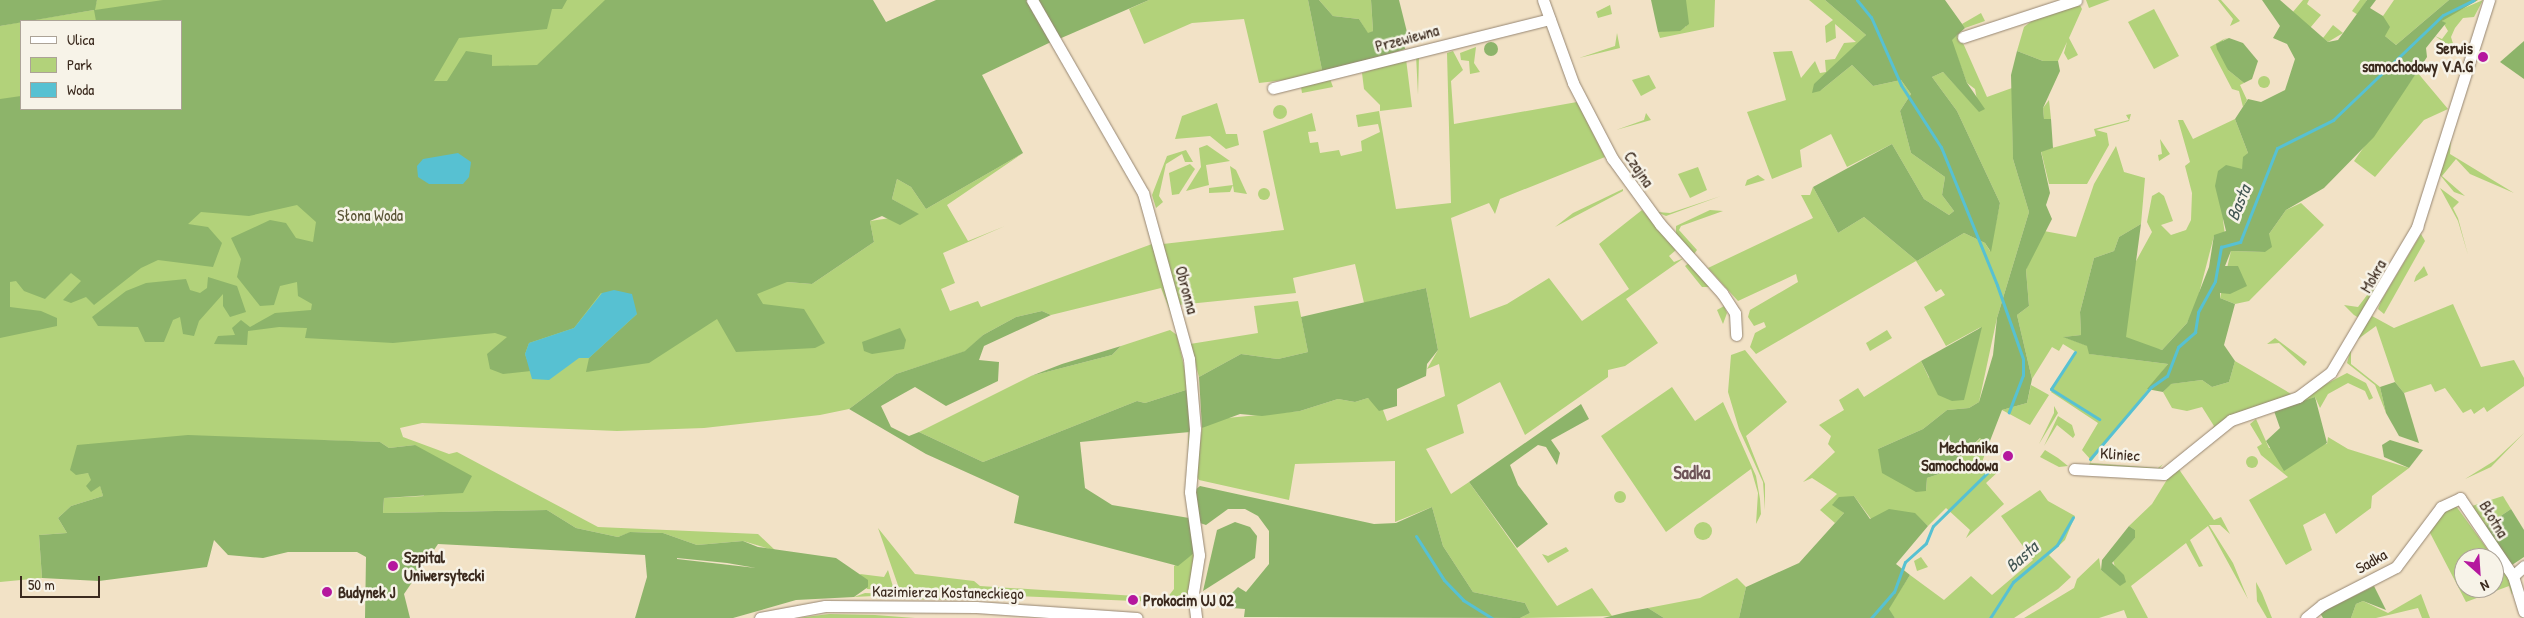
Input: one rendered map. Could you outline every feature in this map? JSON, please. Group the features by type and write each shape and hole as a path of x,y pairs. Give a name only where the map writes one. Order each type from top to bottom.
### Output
{"street":[{"name":"Obronna","path":"1032,0 1143,193 1188,359 1195,429 1190,492 1199,555 1193,592 1196,618"},
{"name":"Czajna","path":"1543,0 1573,83 1612,158 1660,224 1722,293 1735,313 1736,335"},
{"path":"1963,37 2076,0"},
{"name":"Mokra","path":"2164,474 2231,420 2298,397 2336,366 2390,279 2420,218 2489,0"},
{"name":"Przewiewna","path":"1273,88 1550,20"},
{"name":"Kliniec","path":"2074,469 2164,474"},
{"name":"Błotna","path":"2460,498 2513,576 2524,611"},
{"name":"Sadka","path":"2306,618 2322,605 2396,567 2441,507 2460,498"},
{"path":"2513,576 2524,566"},
{"name":"Kazimierza Kostaneckiego","path":"760,618 825,606 976,607 1137,618"}],"green space":[{"name":"Słona Woda","path":"0,0 97,0 95,10 163,0 567,0 562,9 552,9 547,29 459,38 434,81 447,81 466,51 492,55 492,66 537,65 605,0 873,0 886,22 936,0 1028,0 1051,42 982,75 1023,153 926,209 911,187 897,179 892,199 919,214 900,225 882,216 870,221 874,242 812,284 787,282 757,294 763,304 804,309 825,343 815,348 736,352 717,319 649,363 586,372 589,358 637,314 601,293 574,328 529,343 525,354 531,371 503,374 490,369 487,354 507,337 495,333 393,343 305,338 307,328 279,327 248,331 247,345 214,344 218,336 235,335 232,328 241,320 250,327 275,313 311,310 312,304 298,296 297,282 280,286 274,305 260,306 237,277 241,259 231,238 270,220 286,223 296,238 313,242 316,222 297,205 249,216 201,212 188,224 208,227 222,243 213,267 158,260 141,268 94,305 86,297 71,303 63,300 81,281 71,273 45,299 24,291 16,281 10,282 10,307 41,311 57,318 57,326 0,338 0,99 20,96 20,110 182,110 182,20 96,20 94,10 35,20 20,20 20,23 0,26"},
{"name":"Słona Woda","path":"97,0 695,0 787,282 812,284 874,242 870,221 918,214 892,199 897,179 911,187 926,209 1023,153 947,205 968,241 1005,226 943,253 955,283 941,289 950,311 978,301 981,307 1152,244 1172,316 1161,288 1051,315 1042,311 1016,317 983,335 966,351 896,374 849,409 820,415 704,428 617,431 422,423 400,428 403,437 449,454 457,452 598,527 758,534 776,551 743,541 697,545 663,533 631,532 618,537 576,528 547,510 383,513 384,498 424,496 415,445 389,448 380,442 276,439 76,475 88,473 100,485 103,496 71,506 58,518 67,533 39,535 42,578 0,582 0,26 20,22 20,110 182,110 182,20 33,20 94,10"},
{"path":"1038,0 1149,0 1059,39"},
{"path":"1149,0 1308,0 1323,75 1259,83 1244,19 1192,23 1144,44 1129,9"},
{"path":"1308,0 1319,0 1333,16 1359,19 1368,33 1373,31 1371,0 1399,0 1407,32 1405,49 1323,75"},
{"path":"1319,0 1371,0 1373,31 1368,34 1359,19 1333,16"},
{"path":"1651,0 1686,0 1689,24 1680,31 1658,32"},
{"path":"1686,0 1715,0 1714,27 1660,38 1658,32 1686,27"},
{"path":"1809,0 1825,0 1866,35 1820,91 1852,65 1873,86 1901,80 1911,94 1900,111 1911,153 1945,177 1942,195 1954,211 1949,215 1924,199 1892,144 1847,167 1831,134 1800,150 1802,167 1772,179 1747,112 1786,100 1773,52 1792,51 1801,78 1815,61 1820,73 1826,72 1825,60 1835,59 1844,43 1856,42 1835,24 1836,38 1826,43 1825,26 1833,20"},
{"path":"1825,0 1945,0 1965,28 1952,40 1967,83 1985,109 1979,112 1943,72 1932,77 1957,111 2000,203 1991,252 1985,243 1964,233 1917,261 1864,217 1838,233 1813,187 1892,144 1924,199 1949,215 1954,211 1942,195 1945,177 1911,153 1900,111 1911,94 1901,80 1873,86 1852,65 1820,91 1812,93 1814,84 1866,35"},
{"path":"2086,0 2110,0 2089,8"},
{"path":"2218,0 2221,0 2240,21 2230,26 2233,19"},
{"path":"2262,0 2280,0 2328,42 2338,40 2367,0 2376,0 2370,8 2383,16 2390,27 2385,36 2396,45 2449,0 2478,0 2442,21 2446,23 2426,48 2427,57 2374,137 2324,188 2286,210 2269,234 2272,247 2265,252 2231,251 2225,266 2238,266 2247,286 2230,294 2220,293 2220,298 2235,304 2224,345 2235,361 2229,382 2212,387 2202,380 2171,384 2163,392 2147,389 2168,364 2089,354 2087,346 2063,337 2081,335 2080,312 2094,258 2114,251 2119,237 2141,224 2126,337 2162,350 2187,323 2209,267 2214,235 2226,231 2215,186 2218,171 2226,165 2242,169 2243,157 2248,153 2235,119 2248,99 2261,102 2285,90 2295,59 2287,44 2273,38 2280,26"},
{"path":"2303,0 2309,0 2307,4 2321,15 2310,28 2292,13"},
{"path":"2360,0 2367,0 2358,15 2352,11"},
{"path":"2394,0 2449,0 2396,45 2385,36 2383,16"},
{"path":"2483,0 2474,17 2463,18 2455,28 2451,37 2455,50 2435,36 2442,39 2448,31 2442,21 2448,15"},
{"path":"2079,3 2082,9 2069,38 2078,55 2068,60 2064,53 2067,42 2058,61 2043,61 2017,51 2024,27 2033,20"},
{"path":"1610,5 1612,14 1598,18 1596,12"},
{"path":"2154,9 2179,56 2154,69 2128,22"},
{"path":"1981,13 1985,21 1965,28 1962,24"},
{"path":"2333,25 2343,33 2328,42 2323,38"},
{"path":"1617,33 1620,48 1579,58 1615,46"},
{"path":"1959,34 1987,97 2012,88 2013,159 2029,212 1997,318 1979,402 1969,408 1947,410 1923,429 1878,449 1926,491 1927,478 1945,472 1981,438 1988,446 1982,462 2001,469 1986,483 2004,504 1966,538 1970,530 1946,508 1928,526 1915,514 1871,519 1854,496 1833,504 1844,513 1835,523 1820,510 1837,494 1812,478 1803,482 1835,452 1828,444 1831,436 1819,425 1844,410 1839,400 1858,388 1864,397 1921,361 1929,378 1981,327 1946,346 1924,307 1945,295 1941,289 1936,292 1916,261 1756,354 1750,347 1755,333 1766,327 1764,322 1754,326 1748,317 1750,310 1798,282 1796,274 1738,301 1708,268 1813,218 1801,195 1810,195 1813,187 1838,233 1864,217 1917,261 1964,233 1985,243 1990,251 2000,203 1957,111 1932,77 1943,72 1979,111 1975,89 1967,83 1951,40"},
{"path":"2229,38 2223,40 2228,70 2244,83 2240,85 2247,100 2243,107 2239,91 2232,89 2210,47 2224,39"},
{"path":"2229,38 2243,43 2258,61 2252,79 2244,83 2228,70 2217,49 2216,44"},
{"path":"1474,41 1419,57 1418,95 1416,55"},
{"path":"2524,41 2524,79 2500,62"},
{"path":"1491,42 1496,44 1498,49 1496,54 1491,56 1486,54 1484,49 1486,44"},
{"path":"1476,47 1474,63 1480,72 1470,74 1469,61 1461,60 1460,53"},
{"path":"1453,51 1463,70 1451,81 1454,124 1577,102 1605,157 1500,199 1495,214 1489,203 1451,218 1470,318 1507,304 1549,278 1582,321 1629,289 1599,244 1642,210 1676,250 1669,256 1674,262 1684,258 1626,299 1658,343 1625,366 1608,370 1608,377 1525,435 1500,382 1457,405 1464,433 1426,449 1451,494 1469,482 1557,606 1592,588 1612,616 1520,618 1530,613 1525,603 1473,592 1443,546 1432,507 1395,522 1395,461 1295,464 1289,500 1199,480 1196,475 1202,428 1216,419 1300,411 1338,399 1355,402 1368,398 1383,410 1387,421 1445,396 1439,364 1427,369 1438,350 1426,288 1364,303 1355,264 1293,278 1296,293 1178,305 1163,244 1284,230 1263,131 1312,113 1316,131 1308,132 1310,143 1318,142 1320,153 1339,150 1341,156 1362,151 1361,141 1380,132 1378,124 1358,127 1356,115 1379,111 1396,209 1451,203 1447,53"},
{"path":"2017,51 2043,61 2058,61 2060,71 2043,108 2044,119 2051,119 2053,148 2041,152 2050,193 2046,205 2052,219 2026,270 2029,306 2017,315 2032,379 2027,403 2002,410 1988,446 1980,438 1945,472 1927,478 1926,491 1916,492 1882,473 1878,449 1923,429 1947,410 1969,408 1979,402 1993,355 1997,318 2029,212 2013,159 2011,75"},
{"path":"1406,59 1412,107 1380,111 1380,105 1364,89 1362,73"},
{"path":"2417,72 2448,109 2424,120 2375,177 2354,161"},
{"path":"1649,75 1656,88 1641,96 1632,80"},
{"path":"2262,76 2266,76 2270,82 2266,88 2262,88 2258,84 2258,80"},
{"path":"1330,79 1333,87 1302,93 1301,87"},
{"path":"2049,100 2051,119 2044,119 2043,108"},
{"path":"1217,103 1226,134 1237,134 1239,145 1226,149 1210,136 1175,139 1182,116"},
{"path":"1277,105 1283,105 1287,112 1283,119 1277,119 1273,115 1273,109"},
{"path":"1646,113 1651,120 1616,130 1644,120"},
{"path":"2131,114 2129,121 2096,130 2107,133 2109,145 2087,184 2049,184 2041,151 2096,136 2094,129 2129,120 2126,115"},
{"path":"2235,119 2248,153 2223,220 2225,235 2214,236 2196,305 2187,323 2162,350 2136,344 2125,337 2135,263 2152,232 2147,222 2152,196 2159,192 2164,196 2173,221 2161,225 2171,235 2186,230 2191,220 2192,193 2185,166 2190,162 2178,120 2183,120 2193,139"},
{"path":"2160,139 2170,154 2159,161 2158,155 2162,154"},
{"path":"2451,139 2450,154 2514,193 2470,174 2456,159 2442,176 2465,196 2454,192 2440,175"},
{"path":"1207,145 1230,161 1206,165 1209,185 1186,191 1201,167 1199,148"},
{"path":"2116,146 2124,172 2145,178 2141,224 2119,237 2114,251 2094,258 2080,312 2081,335 2064,337 2088,346 2090,354 2168,364 2090,463 2158,468 2163,464 2159,469 2089,465 2091,460 2082,450 2098,423 2051,392 2076,352 2063,344 2059,351 2052,347 2032,379 2017,315 2029,306 2026,270 2036,243 2044,231 2076,237 2094,184"},
{"path":"1186,150 1193,162 1185,162 1182,154 1166,164 1159,196 1163,202 1156,208 1152,195 1167,156"},
{"path":"1190,164 1195,169 1179,194 1172,195 1169,173"},
{"path":"1230,166 1236,170 1247,194 1234,192"},
{"path":"1698,167 1707,190 1690,198 1678,174"},
{"path":"1758,175 1765,180 1745,186 1747,180"},
{"path":"1233,185 1230,192 1209,193 1209,188"},
{"path":"1262,188 1266,188 1270,194 1266,200 1262,200 1258,196 1258,192"},
{"path":"2440,188 2459,202 2453,208 2458,218 2468,255 2458,221"},
{"path":"1623,189 1623,191 1555,227 1573,213"},
{"path":"1721,196 1666,216 1657,212 1670,213"},
{"path":"2301,203 2324,225 2249,301 2235,304 2220,298 2231,251 2265,252 2269,234 2286,210"},
{"path":"1710,210 1723,211 1681,226 1679,230 1697,250 1694,254 1676,235 1676,226"},
{"path":"2421,234 2425,241 2384,314 2378,309 2381,301"},
{"path":"1689,263 1710,287 1702,287 1685,266"},
{"path":"2424,266 2428,275 2414,282 2416,276"},
{"path":"208,277 237,286 246,312 230,317 223,306 223,294 199,321 194,336 183,334 180,317 173,320 164,342 145,342 138,327 98,326 92,317 126,291 146,283 186,279 190,290 200,293 207,288"},
{"path":"2374,286 2378,291 2359,318 2344,305 2358,307"},
{"path":"1426,288 1438,350 1427,364 1426,376 1397,389 1397,406 1379,411 1368,398 1355,402 1338,399 1300,411 1262,416 1240,414 1202,428 1199,377 1241,354 1278,359 1308,352 1301,317"},
{"path":"1298,301 1308,352 1278,359 1241,354 1199,377 1190,344 1258,333 1254,306"},
{"path":"2453,304 2481,367 2514,360 2524,378 2524,386 2487,412 2484,407 2474,414 2471,409 2463,413 2445,388 2435,392 2431,384 2404,393 2395,382 2376,326 2354,342 2372,316 2394,328"},
{"path":"1724,306 1727,313 1723,324 1717,310"},
{"path":"1042,311 1051,315 984,346 979,360 999,362 998,381 946,406 915,387 881,406 891,427 909,436 919,432 983,462 1137,401 1145,403 1189,389 1190,432 1080,442 1085,488 1112,505 1189,518 1194,553 1178,566 1014,523 1019,496 926,454 849,409 896,374 965,351 983,335 1016,317"},
{"path":"1982,327 1964,400 1952,401 1938,395 1921,361"},
{"path":"900,328 906,340 904,349 872,354 864,351 862,342"},
{"path":"1170,330 1177,335 1189,389 1145,403 1137,401 983,462 919,432 1031,376 1112,355 1121,346"},
{"path":"1887,330 1892,338 1870,351 1866,343"},
{"path":"2275,338 2307,362 2304,366 2279,343 2267,344"},
{"path":"1121,346 1112,355 1031,376 1062,364"},
{"path":"2351,348 2351,364 2380,387 2386,413 2375,385 2347,363"},
{"path":"1745,350 1787,402 1746,436 1765,484 1765,510 1763,482 1739,429 1728,392 1731,355"},
{"path":"2235,361 2293,395 2305,388 2291,398 2239,413 2211,430 2214,426 2202,407 2187,411 2172,408 2163,392 2170,384 2202,380 2212,387 2229,382"},
{"path":"2347,373 2366,383 2373,398 2369,400 2365,391 2348,383 2328,394 2320,408 2315,397 2293,407 2274,411"},
{"path":"2395,382 2404,393 2419,443 2399,436 2386,413 2380,387"},
{"path":"2031,385 2049,395 2030,425 2002,410 2027,403"},
{"path":"1672,387 1695,421 1723,402 1756,476 1761,514 1756,524 1758,493 1751,469 1666,532 1601,436"},
{"path":"1189,389 1192,431 1188,461"},
{"path":"2315,397 2327,443 2284,471 2266,441 2280,428 2274,411"},
{"path":"1581,404 1589,419 1551,440 1560,453 1557,465 1546,447 1538,445 1510,465 1518,485 1548,524 1517,548 1469,482"},
{"path":"2054,406 2058,413 2039,444 2054,413"},
{"path":"2058,416 2072,425 2075,435 2073,438 2057,425 2044,446"},
{"path":"2256,419 2269,448 2327,444 2328,437 2348,449 2409,468 2372,496 2371,508 2336,534 2325,513 2303,525 2312,550 2286,565 2249,500 2288,477 2261,455 2257,447 2262,444 2250,424"},
{"path":"2524,433 2491,467 2465,479 2494,461"},
{"path":"188,435 380,442 389,448 415,445 472,476 463,493 384,498 383,513 547,510 576,528 618,537 630,532 663,533 697,545 743,541 758,547 836,558 868,580 868,587 854,597 796,600 733,618 635,618 647,577 645,555 438,544 404,594 410,618 365,618 366,557 357,552 288,552 263,558 228,555 214,540 207,567 99,581 42,578 39,535 67,533 58,518 71,506 103,496 100,486 91,492 86,486 91,480 88,473 76,475 70,470 77,445","holes":["677,558 727,563 756,568"]},
{"path":"2390,440 2423,450 2409,468 2384,457 2382,445"},
{"path":"2045,450 2068,466 2059,467 2040,457"},
{"path":"2252,456 2258,462 2252,468 2246,462"},
{"path":"2176,465 2214,520 2221,517 2230,534 2220,525 2209,525 2233,563 2248,599 2208,526 2190,540 2203,566 2199,567 2186,543 2131,586 2148,618 2127,618 2124,610 2099,618 2024,618 2074,588 2077,579 2099,558 2101,570 2120,585 2113,560 2135,538 2135,530 2129,526 2152,504"},
{"path":"1200,486 1374,524 1396,523 1432,507 1443,546 1473,592 1525,603 1530,613 1520,618 1244,617 1245,609 1218,607 1238,587 1246,592 1269,564 1269,531 1258,516 1245,509 1228,509 1206,525 1200,523 1195,490"},
{"path":"2040,490 2048,501 2075,516 2065,540 2049,555 2071,577 2058,589 2014,618 1895,618 1888,609 1910,575 1944,600 1971,576 1992,595 2033,560 2001,516"},
{"path":"1618,491 1622,491 1626,497 1622,503 1618,503 1614,499 1614,495"},
{"path":"1854,496 1870,519 1889,509 1915,513 1928,526 1896,564 1910,575 1889,609 1895,618 1739,618 1746,587 1799,563 1844,513 1832,505 1839,497"},
{"path":"2503,496 2511,509 2484,527 2472,506"},
{"path":"2456,506 2487,548 2454,548 2454,579 2428,529 2445,509"},
{"path":"2511,509 2524,530 2524,557 2512,565 2504,554 2504,548 2499,548 2484,527"},
{"path":"1235,522 1250,527 1257,536 1255,558 1203,591 1217,530"},
{"path":"1703,522 1709,525 1712,531 1709,537 1703,540 1697,537 1694,531 1697,525"},
{"path":"2129,526 2135,530 2135,538 2112,563 2124,575 2126,582 2120,586 2101,570 2102,560"},
{"path":"878,528 915,574 974,581 980,586 1167,598 1174,589 1174,566 1194,553 1189,592 1182,603 900,591"},
{"path":"1566,547 1569,551 1548,563 1542,554 1548,556"},
{"path":"1921,557 1928,567 1917,571 1914,561"},
{"path":"888,570 894,590 867,589 860,574 884,577"},
{"path":"2504,572 2512,583 2512,595 2509,586 2504,588"},
{"path":"1737,578 1746,587 1739,618 1664,618 1648,608 1700,598"},
{"path":"2256,582 2272,618 2267,618 2257,601"},
{"path":"2374,586 2386,610 2363,601 2356,604 2351,618 2323,618 2320,613"},
{"path":"865,593 891,594 893,595 854,597"},
{"path":"2421,594 2430,618 2422,618 2418,608 2376,618 2351,618 2356,604 2363,601 2388,613"},
{"path":"901,595 954,597 963,600 902,599"},
{"path":"2464,598 2477,598 2466,602"},
{"path":"1648,608 1664,618 1603,618 1627,612"},
{"path":"829,614 875,615 915,618 798,618"}],"water":[{"path":"458,153 471,162 469,177 463,184 429,184 418,177 417,166 423,159"},
{"path":"614,290 632,294 637,314 589,358 579,358 549,380 532,379 525,354 529,343 574,328 602,293"}],"waterway":[{"path":"1857,0 1871,17 1901,85 1941,147 1997,285 2023,359 2023,375 2009,412"},
{"name":"Basta","path":"2090,459 2151,387 2167,376 2178,347 2195,332 2198,312 2215,281 2221,247 2240,242 2277,148 2333,120 2443,15 2474,0"},
{"path":"2075,352 2051,389 2099,419"},
{"path":"1871,618 1894,592 1905,562 1926,543 1933,526 1993,467"},
{"name":"Basta","path":"1990,618 2013,582 2057,545 2073,517"},
{"path":"1416,536 1444,580 1463,600 1492,618"}],"place":[{"name":"Serwis samochodowy V.A.G","path":"2483,57"},
{"name":"Mechanika Samochodowa","path":"2008,456"},
{"name":"Szpital Uniwersytecki","path":"393,566"},
{"name":"Budynek J","path":"327,592"},
{"name":"Prokocim UJ 02","path":"1133,600"}],"district":[{"name":"Sadka","path":"1692,473"}]}
